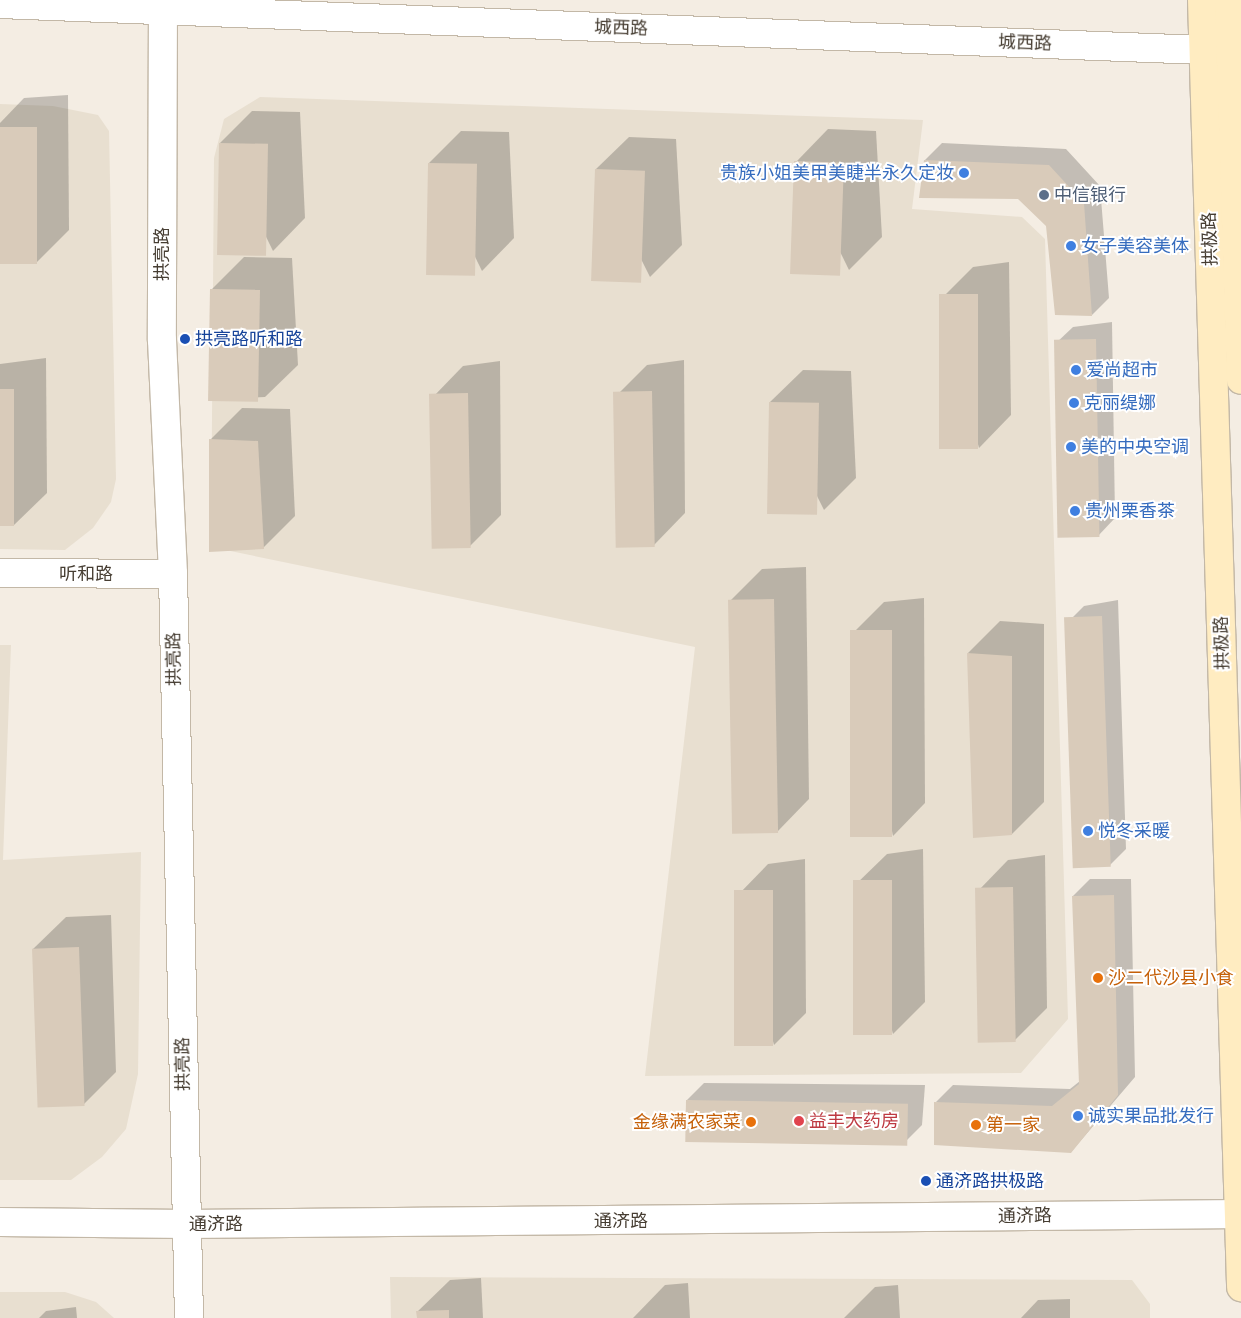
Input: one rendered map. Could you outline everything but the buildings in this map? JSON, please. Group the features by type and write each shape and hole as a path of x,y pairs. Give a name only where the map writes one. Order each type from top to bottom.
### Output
{"main road":[{"name":"拱极路","path":"1202,0 1241,1287"},
{"name":"拱极路","path":"1229,0 1236,51 1241,380"}],"street":[{"name":"城西路","path":"0,4 163,5 1236,51"},
{"name":"拱亮路","path":"163,5 162,340 173,574 189,1318"},
{"name":"听和路","path":"0,573 173,574"},
{"name":"通济路","path":"0,1222 187,1224 1240,1214"}],"shaded area":[{"path":"260,97 923,120 912,209 1022,217 1045,239 1068,1019 1021,1073 645,1076 695,647 211,547 214,158 224,119"},
{"path":"0,104 53,106 98,115 109,131 116,479 111,502 93,528 65,550 0,549"},
{"path":"0,645 11,645 3,860 141,852 138,1074 126,1129 102,1157 71,1180 0,1180"},
{"path":"390,1277 1132,1280 1150,1304 1150,1318 391,1318"},
{"path":"0,1292 65,1292 96,1302 114,1318 0,1318"}],"place":[{"name":"贵族小姐美甲美睫半永久定妆","path":"964,173"},
{"name":"中信银行","path":"1044,195"},
{"name":"女子美容美体","path":"1071,246"},
{"name":"拱亮路听和路","path":"185,339"},
{"name":"爱尚超市","path":"1076,370"},
{"name":"克丽缇娜","path":"1074,403"},
{"name":"美的中央空调","path":"1071,447"},
{"name":"贵州栗香茶","path":"1075,511"},
{"name":"悦冬采暖","path":"1088,831"},
{"name":"沙二代沙县小食","path":"1098,978"},
{"name":"诚实果品批发行","path":"1078,1116"},
{"name":"益丰大药房","path":"799,1121"},
{"name":"金缘满农家菜","path":"751,1122"},
{"name":"第一家","path":"976,1125"},
{"name":"通济路拱极路","path":"926,1181"}]}
